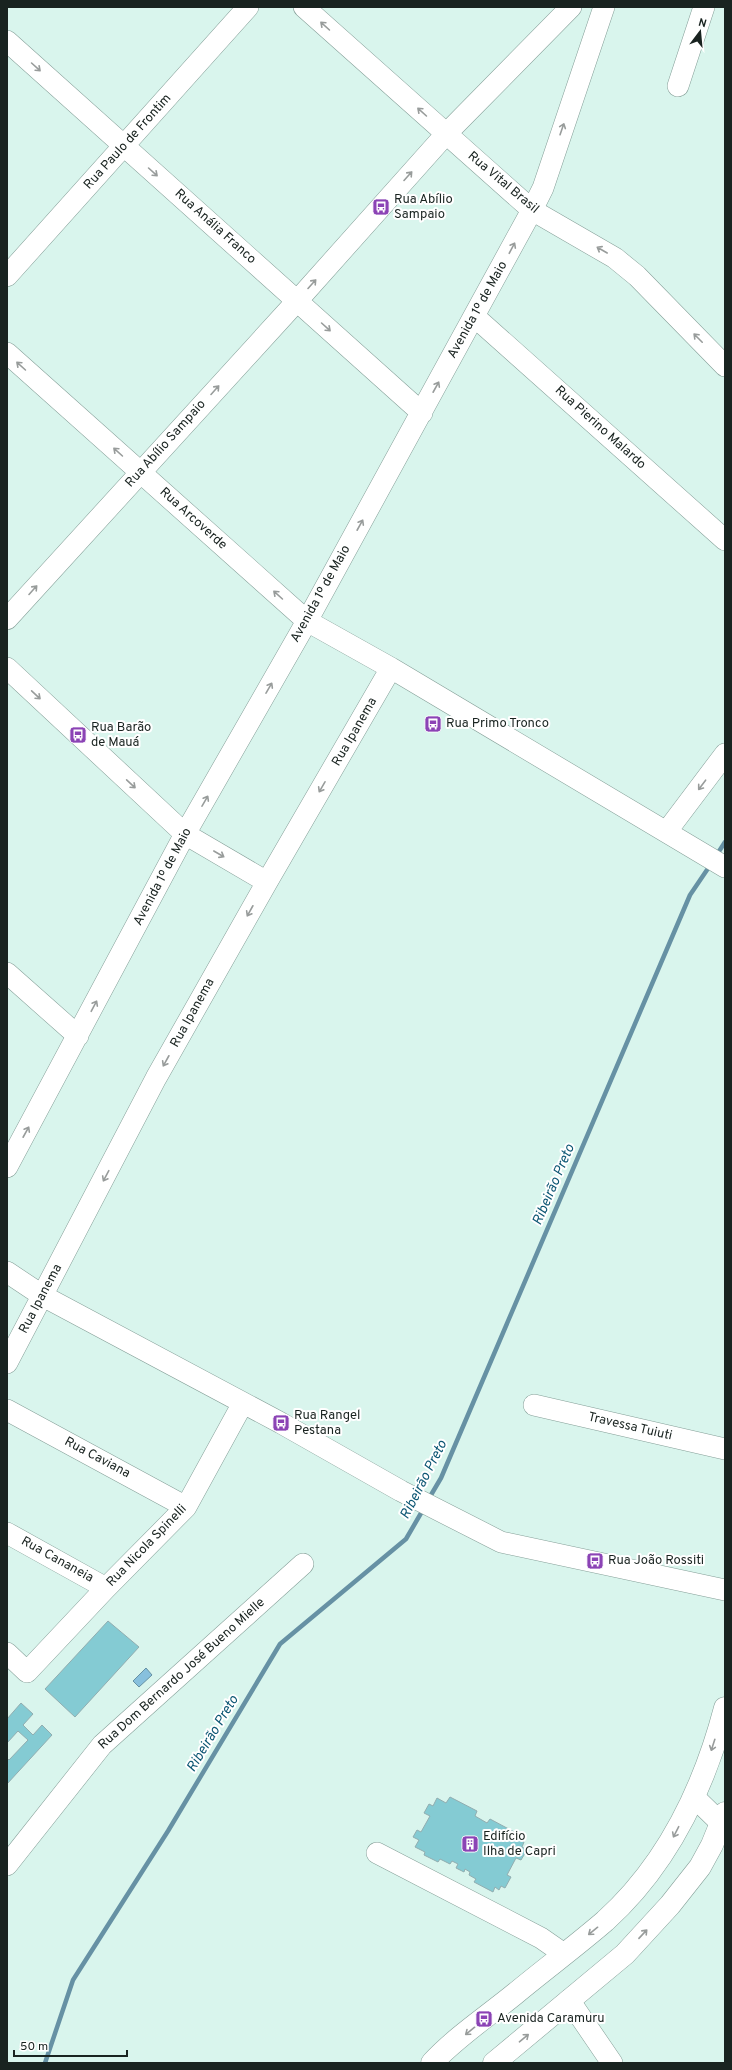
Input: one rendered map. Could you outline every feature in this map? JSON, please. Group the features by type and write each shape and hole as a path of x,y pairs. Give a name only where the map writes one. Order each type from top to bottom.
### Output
{"main road":[{"path":"432,2063 606,1920 639,1885 668,1848 694,1797 705,1771 725,1708"},
{"path":"494,2063 625,1954 670,1905 700,1867 724,1821"}],"street":[{"name":"Rua Paulo de Frontim","path":"7,276 248,7"},
{"name":"Rua Vital Brasil","path":"304,7 532,210 615,258 637,276 725,366"},
{"name":"Rua Abílio Sampaio","path":"7,619 297,301 446,134 571,7"},
{"name":"Avenida 1º de Maio","path":"7,1167 185,834 307,621 475,317 532,210 543,188 604,7"},
{"path":"678,86 704,7"},
{"name":"Rua Anália Franco","path":"7,41 422,413"},
{"name":"Rua Pierino Malardo","path":"475,317 725,540"},
{"name":"Rua Arcoverde","path":"7,353 307,621 392,668"},
{"path":"7,668 185,834 267,882"},
{"path":"392,668 725,867"},
{"name":"Rua Ipanema","path":"7,1363 156,1078 267,882 392,668"},
{"path":"667,831 725,754"},
{"path":"7,973 78,1036"},
{"path":"7,1272 43,1296 243,1403 401,1491 501,1542 725,1590"},
{"name":"Rua Nicola Spinelli","path":"7,1654 27,1672 106,1588 186,1507 243,1403"},
{"name":"Travessa Tuiuti","path":"534,1405 725,1449"},
{"name":"Rua Caviana","path":"7,1410 186,1507"},
{"name":"Rua Cananeia","path":"7,1533 106,1588"},
{"name":"Rua Dom Bernardo José Bueno Mielle","path":"7,1864 102,1745 303,1564"},
{"path":"694,1797 724,1821"},
{"path":"377,1853 541,1938 564,1954"},
{"path":"569,2000 612,2063"}],"water":[{"path":"146,1668 152,1675 139,1687 133,1681"}],"building":[{"path":"108,1621 139,1647 75,1717 45,1689"},
{"path":"21,1703 33,1714 23,1725 33,1735 42,1725 52,1735 7,1784 7,1758 9,1760 28,1740 18,1731 7,1743 7,1719"},
{"name":"Edifício Ilha de Capri","path":"450,1797 477,1811 475,1816 487,1823 490,1819 520,1835 518,1839 524,1842 522,1847 527,1850 521,1860 516,1858 507,1875 511,1877 505,1888 501,1886 499,1890 495,1887 493,1892 474,1882 476,1879 469,1875 470,1872 465,1869 464,1872 456,1868 458,1864 452,1861 450,1864 440,1859 438,1862 424,1855 425,1852 415,1847 419,1840 413,1837 417,1830 421,1832 430,1816 424,1813 429,1804 433,1806 437,1798 446,1803"}],"waterway":[{"name":"Ribeirão Preto","path":"716,856 725,842"},
{"name":"Ribeirão Preto","path":"428,1500 441,1478 690,895 711,864"},
{"name":"Ribeirão Preto","path":"45,2063 73,1980 168,1831 280,1644 406,1539 424,1508"}],"place":[{"name":"Rua Abílio Sampaio","path":"381,207"},
{"name":"Rua Primo Tronco","path":"433,724"},
{"name":"Rua Barão de Mauá","path":"78,735"},
{"name":"Rua Rangel Pestana","path":"281,1423"},
{"name":"Rua João Rossiti","path":"595,1561"},
{"name":"Edifício Ilha de Capri","path":"470,1844"},
{"name":"Avenida Caramuru","path":"484,2019"}]}
